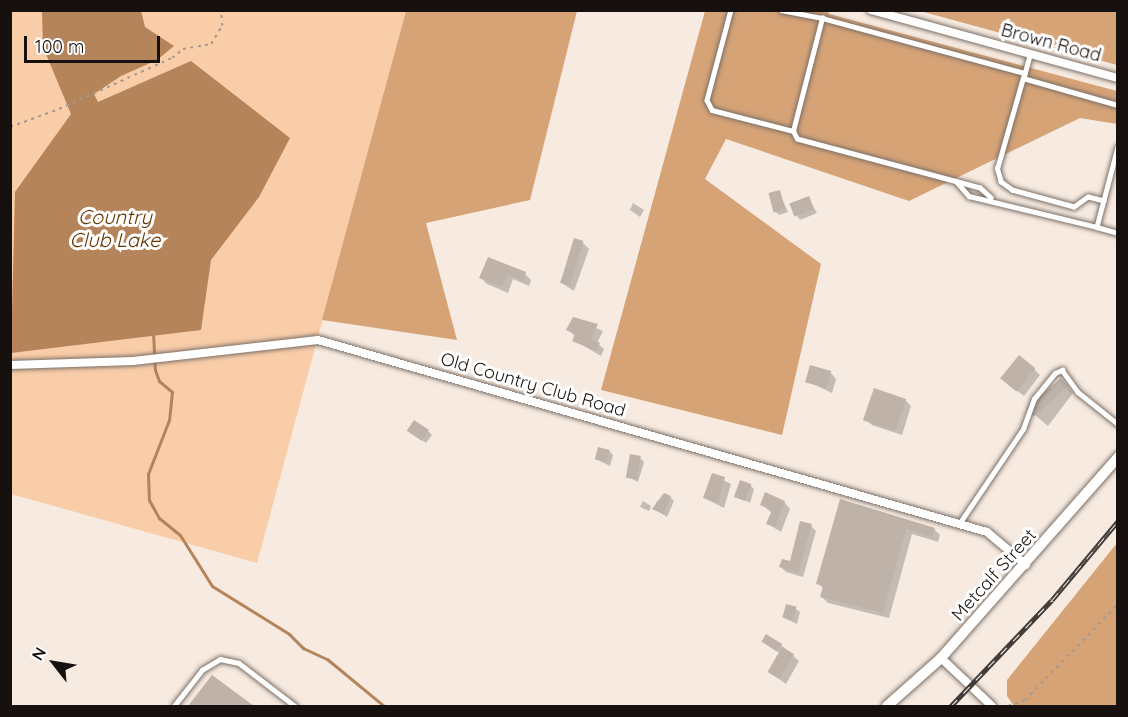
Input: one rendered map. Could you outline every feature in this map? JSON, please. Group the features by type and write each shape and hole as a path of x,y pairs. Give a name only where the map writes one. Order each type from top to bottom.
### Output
{"street":[{"name":"Brown Road","path":"871,10 1118,78"},
{"name":"Old Country Club Road","path":"10,364 149,359 318,340 987,532 1026,565"},
{"name":"Metcalf Street","path":"887,706 940,658 1026,565 1118,457"},
{"path":"940,658 992,706"}],"lane":[{"path":"731,10 707,100 712,110 793,131"},
{"path":"781,10 822,18 1118,105"},
{"path":"822,18 793,131 797,139 980,188 991,198"},
{"path":"1030,54 997,169 1001,182 1012,190 1074,207 1088,197 1104,201"},
{"path":"1097,227 1118,147"},
{"path":"956,182 969,196 991,198 1118,233"},
{"path":"959,524 1023,429 1034,399 1055,374 1062,370 1078,392 1118,424"},
{"path":"174,706 202,670 220,659 239,663 295,706"}],"path":[{"path":"10,128 59,110 183,49 211,44 222,26 222,10"},
{"path":"1008,706 1025,700 1118,604"}],"shaded area":[{"path":"10,11 406,11 257,563 11,494"},
{"path":"406,11 577,11 530,200 426,223 457,340 322,320"},
{"path":"705,11 828,11 829,14 1117,91 1117,124 1080,118 909,201 726,139 705,179 821,264 782,435 601,390"},
{"path":"920,11 1117,11 1117,65"},
{"path":"1117,543 1117,706 1014,706 1007,696 1007,680"}],"water":[{"name":"Country Club Lake","path":"42,11 141,11 145,27 174,46 157,60 121,76 94,94 98,102 191,61 290,138 259,197 211,260 201,330 11,353 15,192 71,114 43,47"}],"building":[{"path":"780,190 785,209 774,212 768,193"},
{"path":"809,196 814,209 794,217 789,204"},
{"path":"574,238 584,241 570,286 560,283"},
{"path":"488,257 526,272 523,281 507,274 502,287 479,278"},
{"path":"573,317 598,324 591,339 600,343 596,351 572,341 575,334 566,330"},
{"path":"1019,355 1035,368 1016,392 1000,378"},
{"path":"810,365 831,371 826,388 805,382"},
{"path":"1061,378 1068,386 1034,416 1026,408"},
{"path":"874,388 906,399 895,431 863,420"},
{"path":"414,420 429,430 422,441 407,431"},
{"path":"598,447 610,450 606,463 595,460"},
{"path":"630,454 641,456 637,480 626,478"},
{"path":"712,473 725,477 718,503 703,498"},
{"path":"740,480 751,484 745,501 734,497"},
{"path":"765,492 785,501 775,527 766,524 772,510 760,505"},
{"path":"664,493 671,496 663,514 652,509"},
{"path":"840,499 935,528 932,537 906,529 883,613 820,597 823,586 816,584"},
{"path":"800,521 812,524 798,573 779,567 782,559 790,561"},
{"path":"786,604 797,607 793,620 782,618"},
{"path":"766,634 782,644 777,652 761,642"},
{"path":"782,647 794,654 780,679 768,672"},
{"path":"212,675 254,706 188,706"}],"waterway":[{"path":"153,333 155,370 159,381 172,392 169,420 148,474 149,500 159,518 180,535 212,586 289,634 303,648 327,659 384,706"}],"railway":[{"path":"951,706 1052,600 1118,521"}]}
